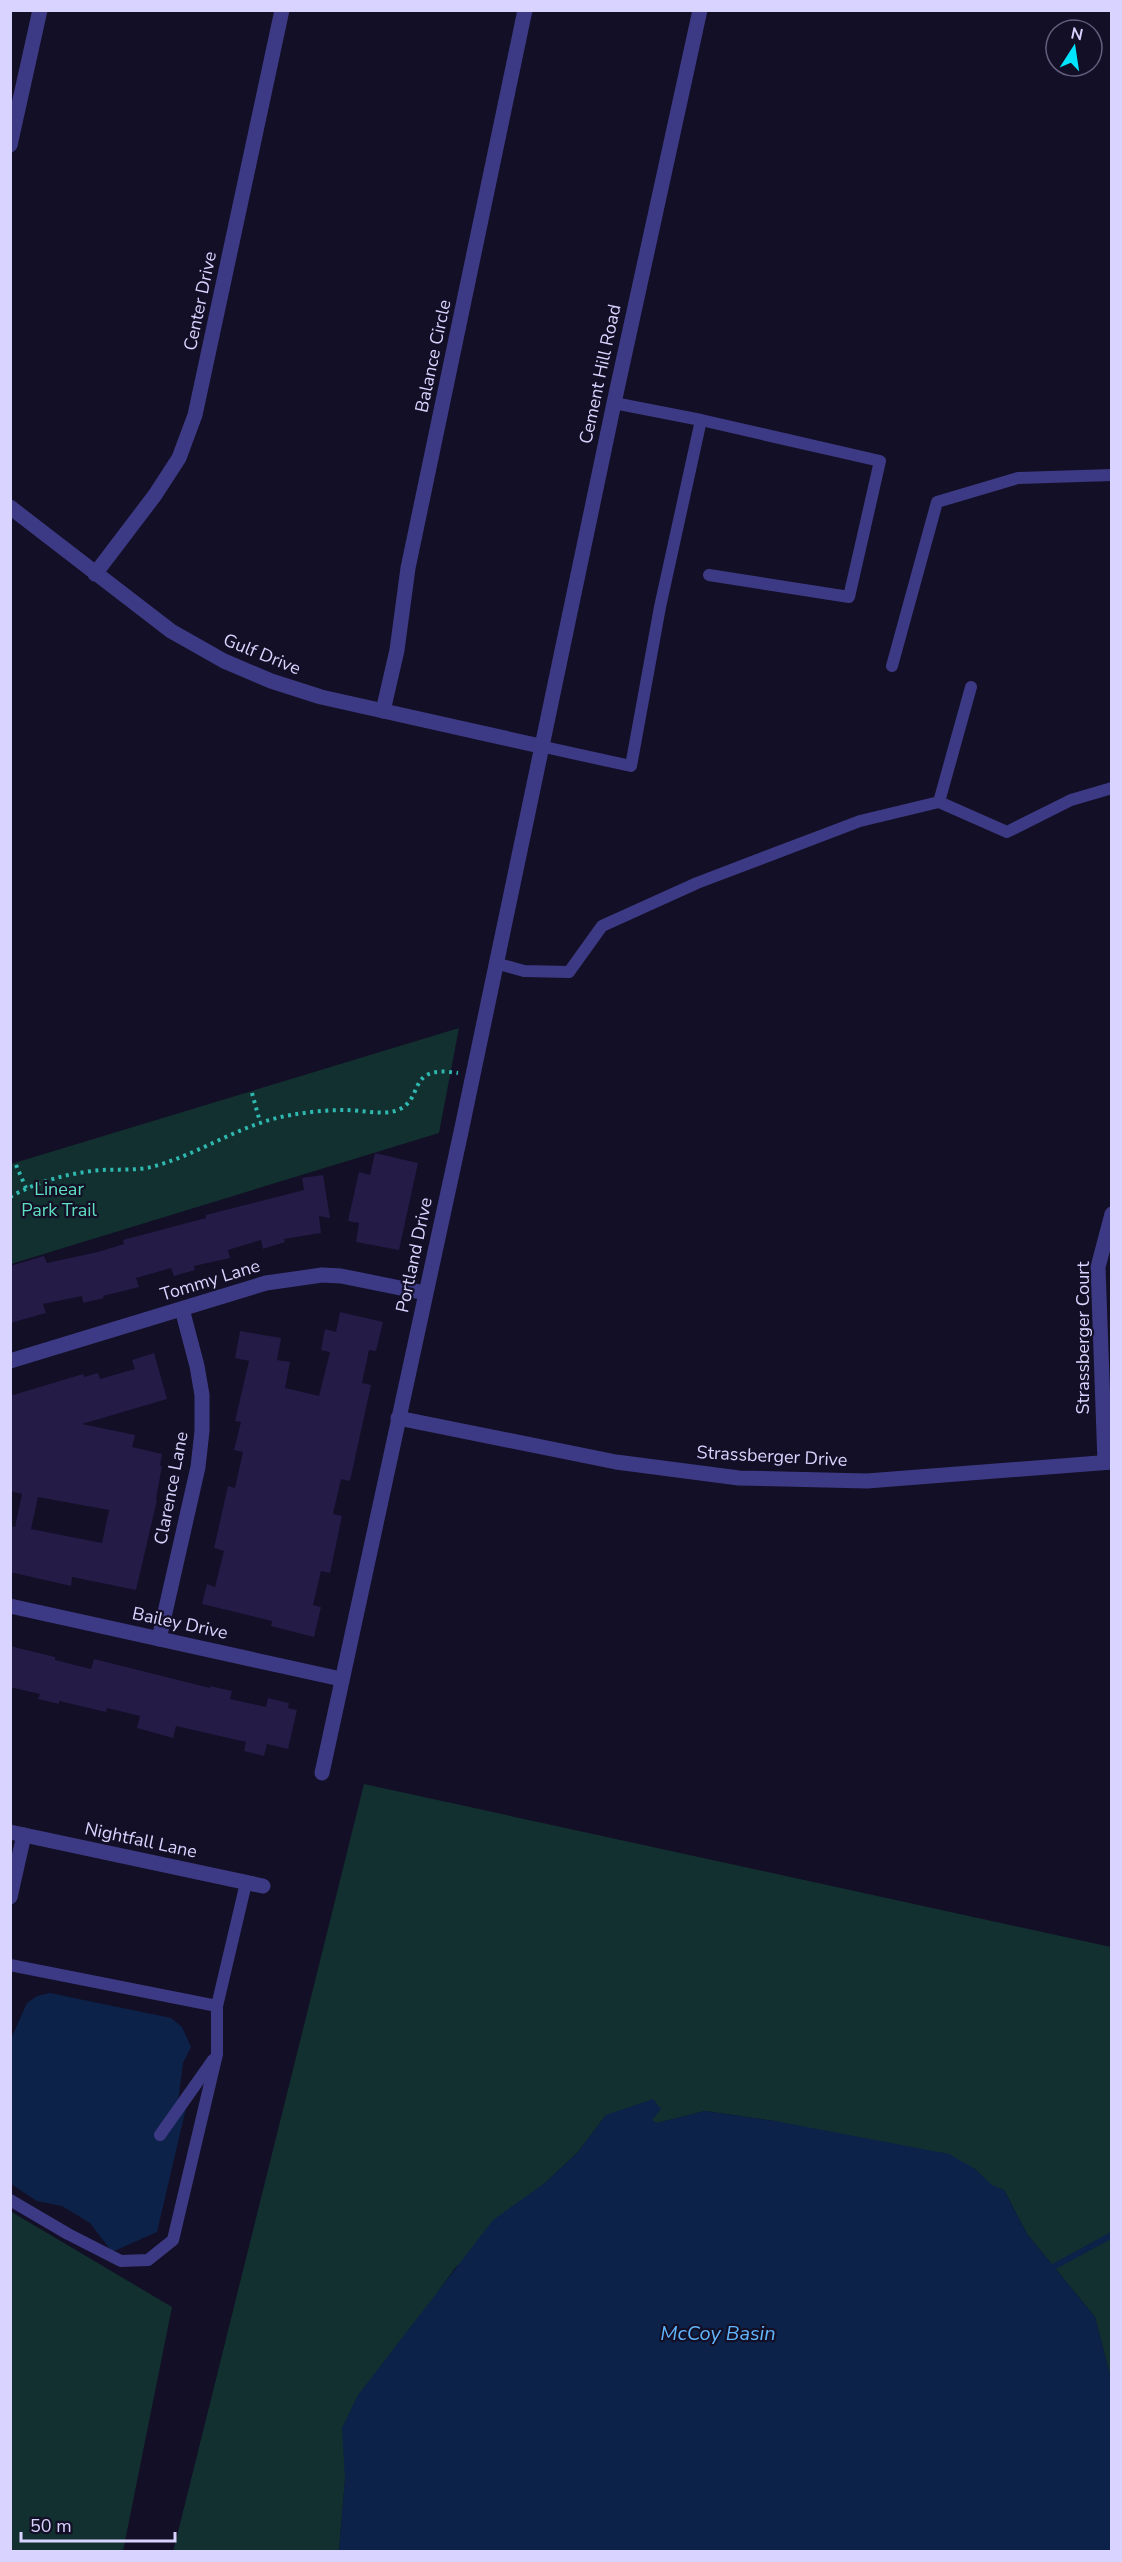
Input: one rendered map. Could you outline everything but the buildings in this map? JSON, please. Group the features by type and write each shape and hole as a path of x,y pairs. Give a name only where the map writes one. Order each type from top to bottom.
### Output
{"street":[{"path":"10,145 40,10"},
{"name":"Center Drive","path":"95,574 179,458 195,416 282,10"},
{"name":"Balance Circle","path":"383,711 397,650 408,568 525,10"},
{"name":"Cement Hill Road","path":"540,746 700,10"},
{"name":"Gulf Drive","path":"10,507 171,631 224,661 271,681 321,697 540,746"},
{"name":"Portland Drive","path":"322,1773 472,1076 540,746"},
{"name":"Strassberger Court","path":"1108,1462 1098,1267 1112,1214"},
{"name":"Tommy Lane","path":"10,1361 267,1283 322,1275 362,1279 425,1293"},
{"name":"Clarence Lane","path":"159,1639 198,1467 202,1431 202,1395 182,1310"},
{"name":"Strassberger Drive","path":"398,1418 616,1462 739,1478 867,1481 1108,1462"},
{"name":"Bailey Drive","path":"10,1606 341,1679"},
{"path":"10,1897 17,1833"},
{"name":"Nightfall Lane","path":"17,1833 262,1886"}],"lane":[{"path":"614,403 701,420 880,461 849,597 709,575"},
{"path":"540,746 631,766 660,607 701,420"},
{"path":"892,666 938,502 1018,478 1112,475"},
{"path":"939,802 971,687"},
{"path":"495,963 524,971 569,972 602,926 697,883 860,821 939,802 1007,832 1071,800 1112,788"},
{"path":"10,2200 68,2234 122,2261 148,2259 173,2240 217,2054 217,2006 246,1883"},
{"path":"10,1965 217,2006"},
{"path":"160,2135 217,2054"}],"path":[{"path":"10,1197 26,1188 77,1173 152,1167 201,1151 227,1136 260,1122 315,1112 343,1110 391,1112 408,1102 420,1079 430,1073 444,1071 472,1076"},
{"path":"252,1093 260,1122"},
{"path":"16,1165 26,1188"}],"green space":[{"name":"Linear Park Trail","path":"459,1028 439,1133 11,1264 11,1164"},
{"path":"364,1784 1111,1947 1111,2379 1095,2317 1027,2234 1004,2190 992,2186 975,2169 775,2121 705,2111 657,2123 606,2115 578,2152 455,2268 418,2320 345,2479 339,2551 173,2552"},
{"path":"10,2211 172,2307 123,2551 11,2551"}],"water":[{"path":"50,1993 171,2018 182,2027 191,2047 183,2063 178,2101 186,2108 157,2232 112,2252 90,2223 62,2206 37,2201 11,2184 10,2041 27,2003 37,1996"},
{"name":"McCoy Basin","path":"653,2099 661,2109 652,2120 657,2123 705,2111 775,2121 949,2154 975,2169 992,2185 1004,2190 1027,2234 1095,2317 1111,2379 1111,2551 339,2551 345,2479 342,2428 358,2395 493,2220 545,2183 578,2152 606,2115"}],"waterway":[{"path":"1053,2267 1112,2235"}]}
